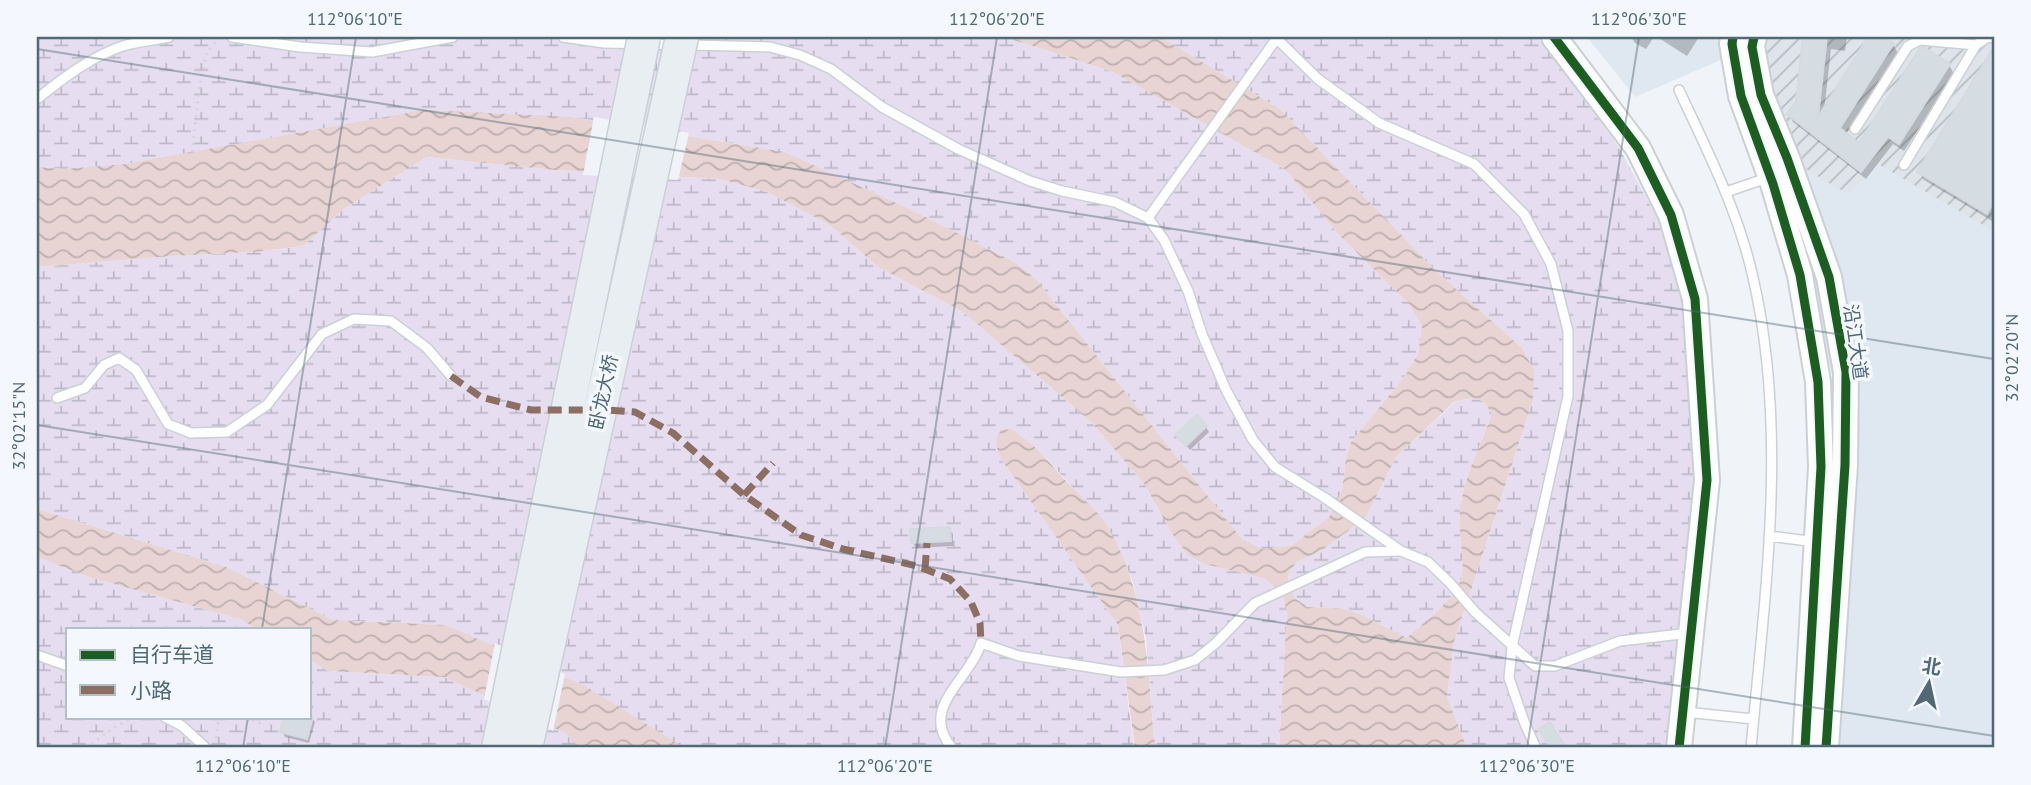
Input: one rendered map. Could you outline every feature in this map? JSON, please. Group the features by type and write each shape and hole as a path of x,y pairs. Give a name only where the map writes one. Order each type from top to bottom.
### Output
{"highway":[{"name":"卧龙大桥","path":"498,748 644,37"},
{"name":"卧龙大桥","path":"526,748 682,37"}],"main road":[{"path":"1554,37 1638,148 1671,215 1695,299 1707,480 1679,748"},
{"name":"沿江大道","path":"1733,37 1741,96 1829,277 1846,372 1845,465 1826,748"},
{"name":"沿江大道","path":"1754,37 1752,47 1781,174 1818,382 1821,467 1805,748"}],"lane":[{"path":"37,99 60,80 99,57 124,46 169,37"},
{"path":"232,37 300,47 372,52 453,37"},
{"path":"563,37 604,43 770,47 800,55 831,69 882,107 958,149 1030,181 1115,202 1148,218 1164,240 1188,291 1202,334 1226,390 1253,440 1275,467 1401,551"},
{"path":"1148,218 1276,37 1318,79 1378,123 1474,164 1524,215 1550,264 1568,331 1568,397 1512,647 1509,678 1536,748"},
{"path":"1904,165 1976,45 1993,37"},
{"path":"1855,129 1908,46 1920,40 1976,45"},
{"path":"1679,90 1726,192 1752,271 1764,335 1773,454 1769,536 1751,748"},
{"path":"1726,192 1781,174"},
{"path":"57,397 85,387 104,365 119,358 136,370 168,424 191,433 228,432 267,405 321,334 354,319 391,321 427,348 451,376"},
{"path":"1769,536 1817,542"},
{"path":"953,748 942,733 939,719 949,694 970,669 982,643 1019,656 1121,672 1164,670 1195,660 1255,603 1365,552 1401,551 1428,562 1475,612 1535,666 1555,666 1620,641 1692,633"},
{"path":"37,655 66,665"},
{"path":"1683,712 1754,719"},
{"path":"167,718 182,726 206,748"}],"path":[{"path":"192,152 200,82 207,52 220,37"},
{"path":"86,748 113,727 133,718"},
{"path":"214,748 219,718"},
{"path":"248,718 259,723 269,718"}],"shaded area":[{"path":"1587,37 1994,37 1994,748 1820,748 1833,378 1742,51 1635,97"},
{"path":"1754,37 1994,37 1994,228 1990,229 1878,164 1848,194 1787,158"}],"green space":[{"path":"37,37 1004,37 1111,71 1285,169 1338,234 1408,303 1422,326 1418,354 1404,377 1351,442 1346,457 1342,491 1329,517 1292,545 1263,549 1242,539 1035,278 1016,263 914,211 785,152 572,117 125,164 64,169 37,167"},
{"path":"1161,37 1537,37 1617,144 1666,234 1682,299 1697,495 1674,748 1467,748 1447,697 1454,642 1533,400 1521,347 1436,271 1280,109"},
{"path":"427,157 555,170 719,179 765,191 830,225 878,267 963,312 1090,421 1145,485 1173,535 1263,578 1273,584 1283,597 1287,610 1279,748 1157,746 1154,739 1146,639 1132,579 1107,526 1047,459 1020,434 1001,459 1118,625 1134,748 685,748 446,625 333,620 226,567 37,509 37,267 254,252 303,246 345,208"},
{"path":"1471,398 1483,401 1492,413 1462,497 1459,518 1463,564 1461,579 1445,604 1407,638 1358,613 1340,608 1307,607 1295,598 1288,581 1289,572 1297,562 1324,549 1366,517 1396,457 1455,402"},
{"path":"37,557 89,577 240,619 255,628 66,628 66,718 312,718 312,661 328,671 444,677 565,733 578,748 37,748"}],"water":[{"path":"1004,37 1161,37 1280,109 1436,271 1521,347 1534,370 1533,400 1454,642 1447,697 1467,748 1279,748 1287,610 1283,597 1273,584 1263,578 1205,564 1188,555 1173,535 1145,485 1090,421 963,312 878,267 830,225 765,191 719,179 555,170 427,157 345,208 303,246 254,252 37,267 37,167 64,169 125,164 424,110 572,117 785,152 914,211 1016,263 1035,278 1242,539 1263,549 1292,545 1329,517 1342,491 1346,457 1351,442 1404,377 1418,354 1422,326 1408,303 1338,234 1285,169 1111,71","holes":["1471,398 1483,401 1492,413 1462,497 1459,518 1461,579 1445,604 1407,638 1358,613 1340,608 1307,607 1295,598 1288,581 1289,572 1297,562 1324,549 1366,517 1396,457 1454,402"]},
{"path":"1011,429 1040,452 1099,515 1121,552 1138,603 1147,657 1154,739 1157,746 1162,748 1135,748 1118,625 1001,459 997,437 1001,430"},
{"path":"37,509 226,567 333,620 446,625 585,686 685,748 578,748 565,733 444,677 328,671 312,661 312,628 255,628 240,619 89,577 37,557"}],"pier":[{"path":"594,117 689,133 678,180 583,175"},
{"path":"495,643 565,674 553,731 484,699"}],"building":[{"path":"1803,37 1827,37 1818,117 1868,37 1883,37 1894,43 1840,128 1859,143 1920,48 1923,47 1950,64 1899,144 1888,137 1861,172 1787,114 1796,102"},
{"path":"1994,47 1994,201 1987,214 1917,172"},
{"path":"1197,415 1207,426 1186,446 1175,435"},
{"path":"950,527 951,541 911,543 910,529"},
{"path":"313,717 307,739 280,732 284,718"},
{"path":"1550,722 1566,748 1550,748 1539,729"}],"marked path":[{"path":"451,376 481,397 531,410 635,412 673,433 744,495 801,535 843,549 917,566 950,579 971,602 980,623 981,643"},
{"path":"744,495 773,463"},
{"path":"925,569 927,543"}],"cycle path":[{"path":"1554,37 1638,148 1671,215 1695,299 1707,480 1679,748"},
{"path":"1733,37 1741,96 1773,184 1800,275 1818,382 1821,467 1805,748"},
{"path":"1754,37 1752,47 1761,95 1787,158 1829,277 1846,372 1845,465 1826,748"}]}
